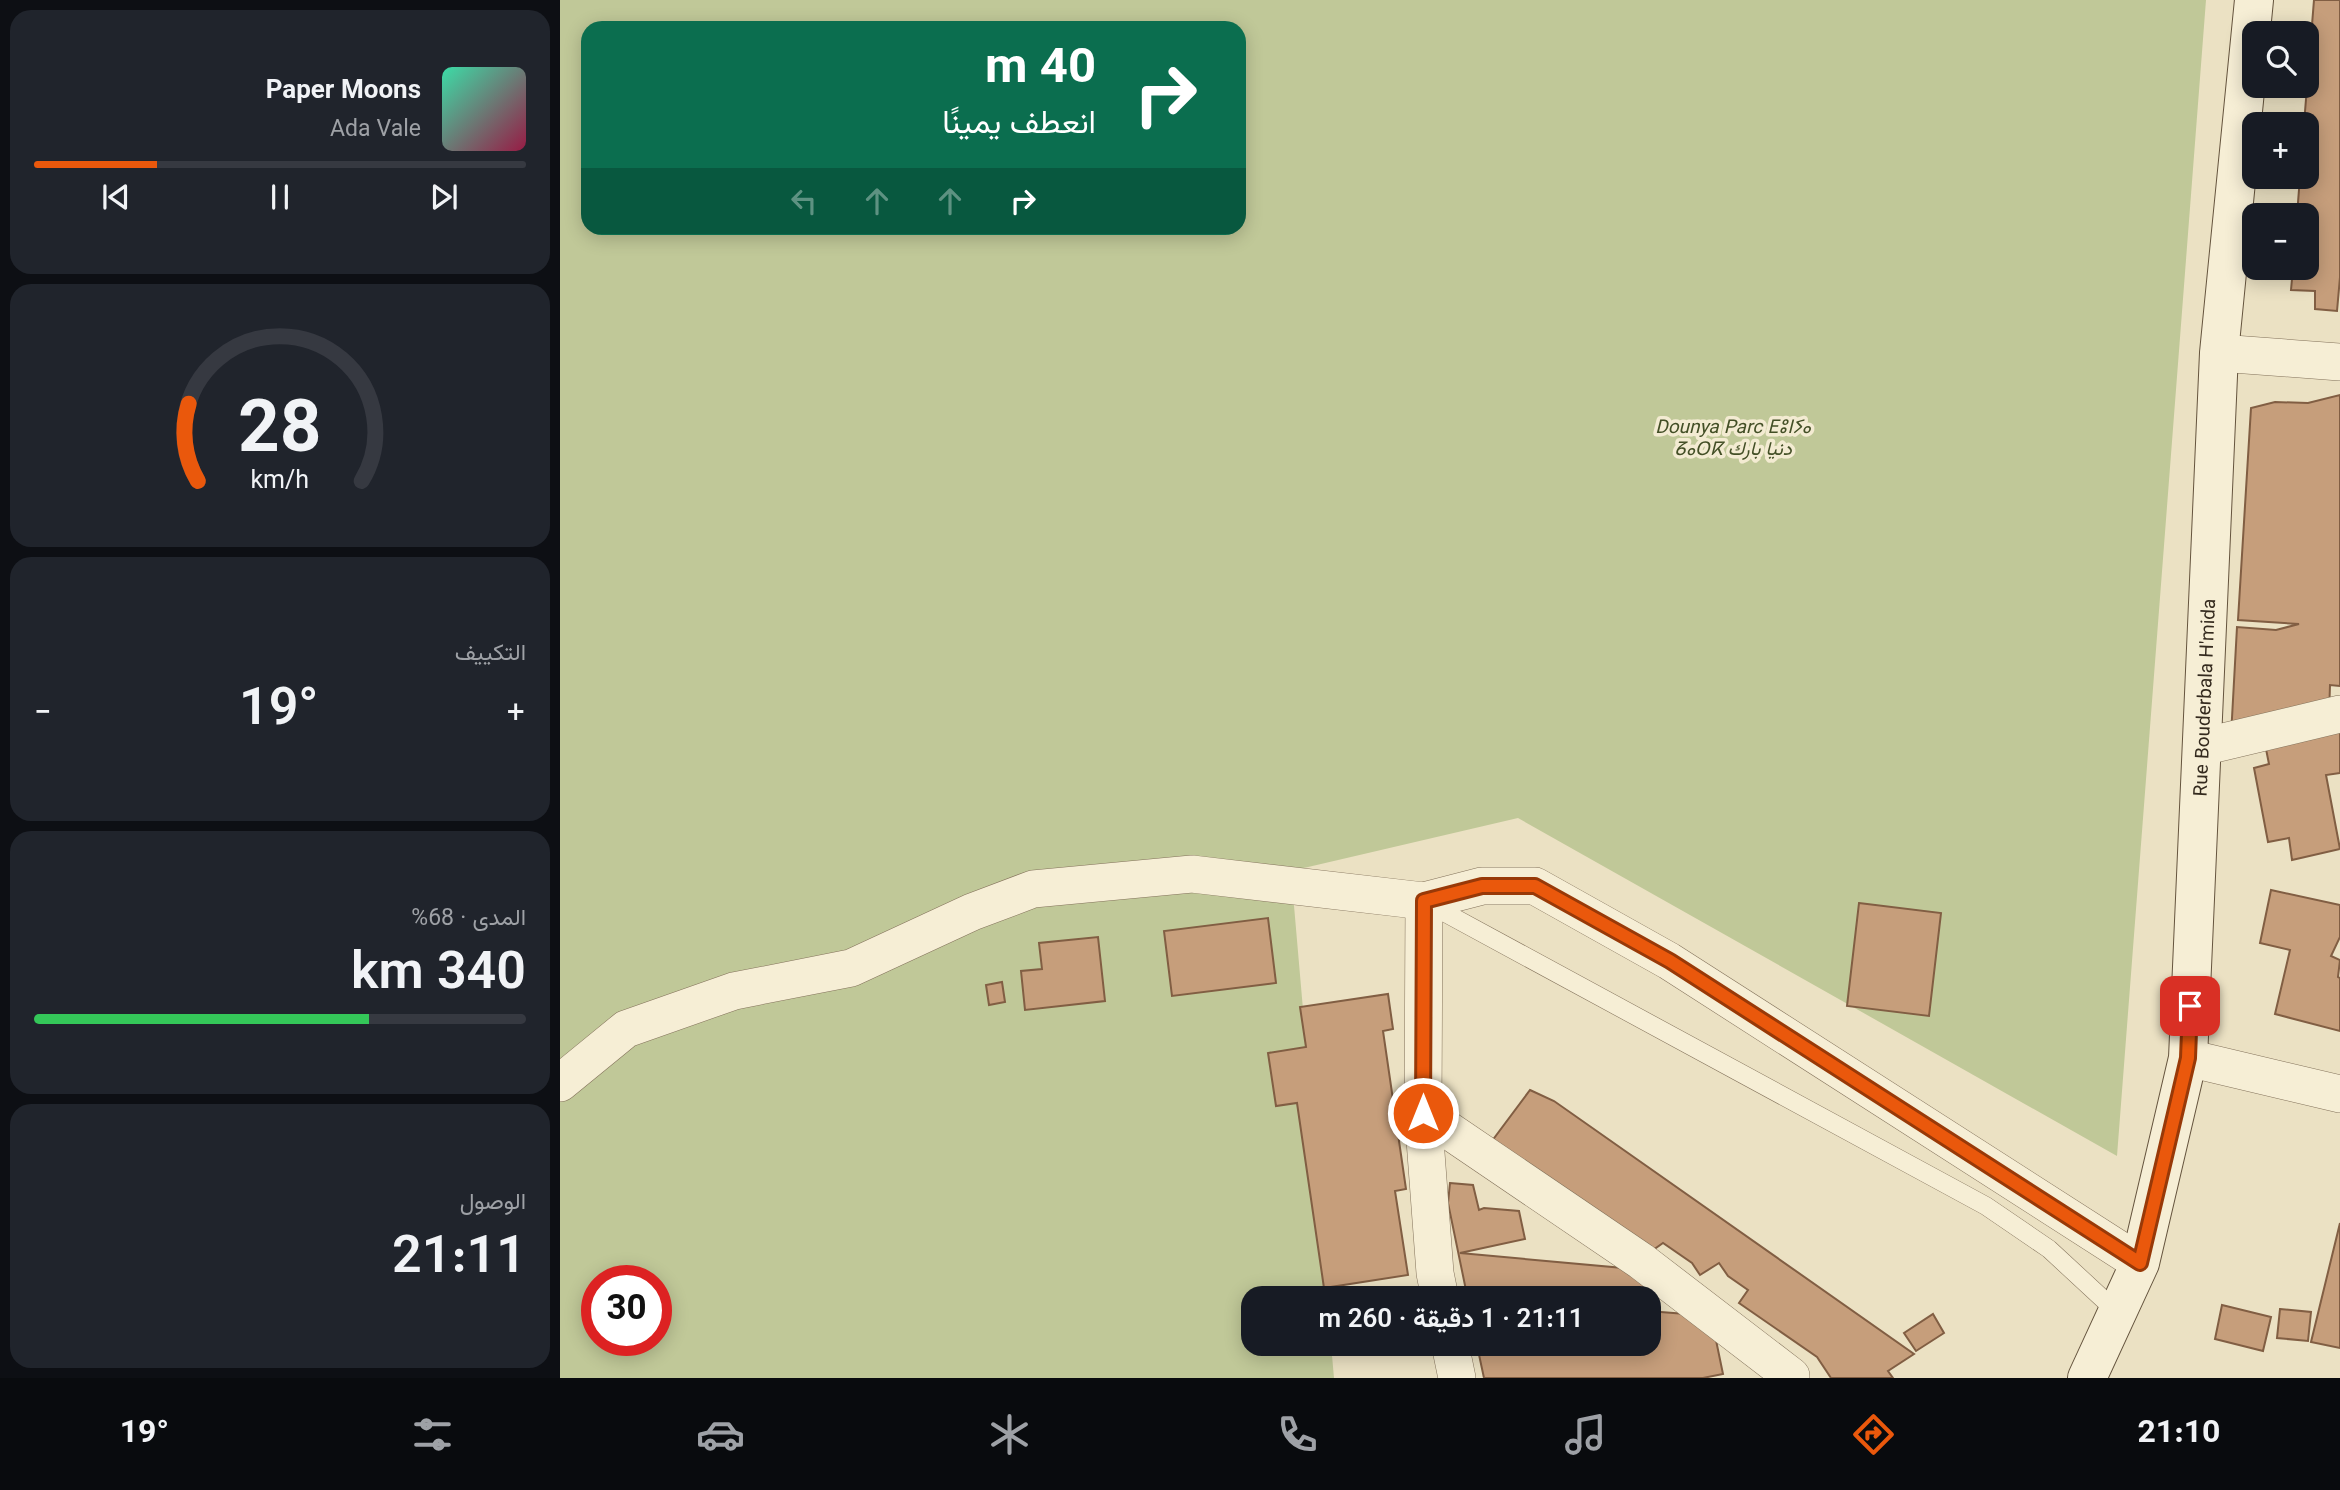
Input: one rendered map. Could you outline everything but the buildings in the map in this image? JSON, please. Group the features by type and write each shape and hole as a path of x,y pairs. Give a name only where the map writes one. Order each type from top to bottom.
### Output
{"main road":[{"name":"Rue Bouderbala H'mida","path":"2087,1378 2140,1263 2188,1058 2220,353 2255,0"}],"street":[{"path":"2220,353 2340,362"},
{"path":"2202,747 2340,714"},
{"path":"560,1083 626,1029 734,991 851,968 972,912 1033,889 1192,874 1424,901 1482,886 1535,886 1670,961 2140,1263"},
{"path":"1424,901 1423,1113 1437,1286"},
{"path":"2188,1058 2340,1094"},
{"path":"1423,1113 1641,1261 1787,1377"},
{"path":"1452,1356 1457,1378"}],"lane":[{"path":"1424,901 1986,1206 2049,1248 2117,1312"}],"green space":[{"name":"Dounya Parc ⴹⵓⵏⵢⴰ ⵒⴰⵔⴽ دنيا بارك","path":"560,0 2206,0 2117,1156 1518,818 1291,871 1327,1286 1241,1286 1241,1356 1332,1356 1334,1378 560,1378"}],"route":[{"path":"1423,1113 1424,901 1482,886 1535,886 1670,961 2140,1263 2188,1058 2190,1006"}]}
